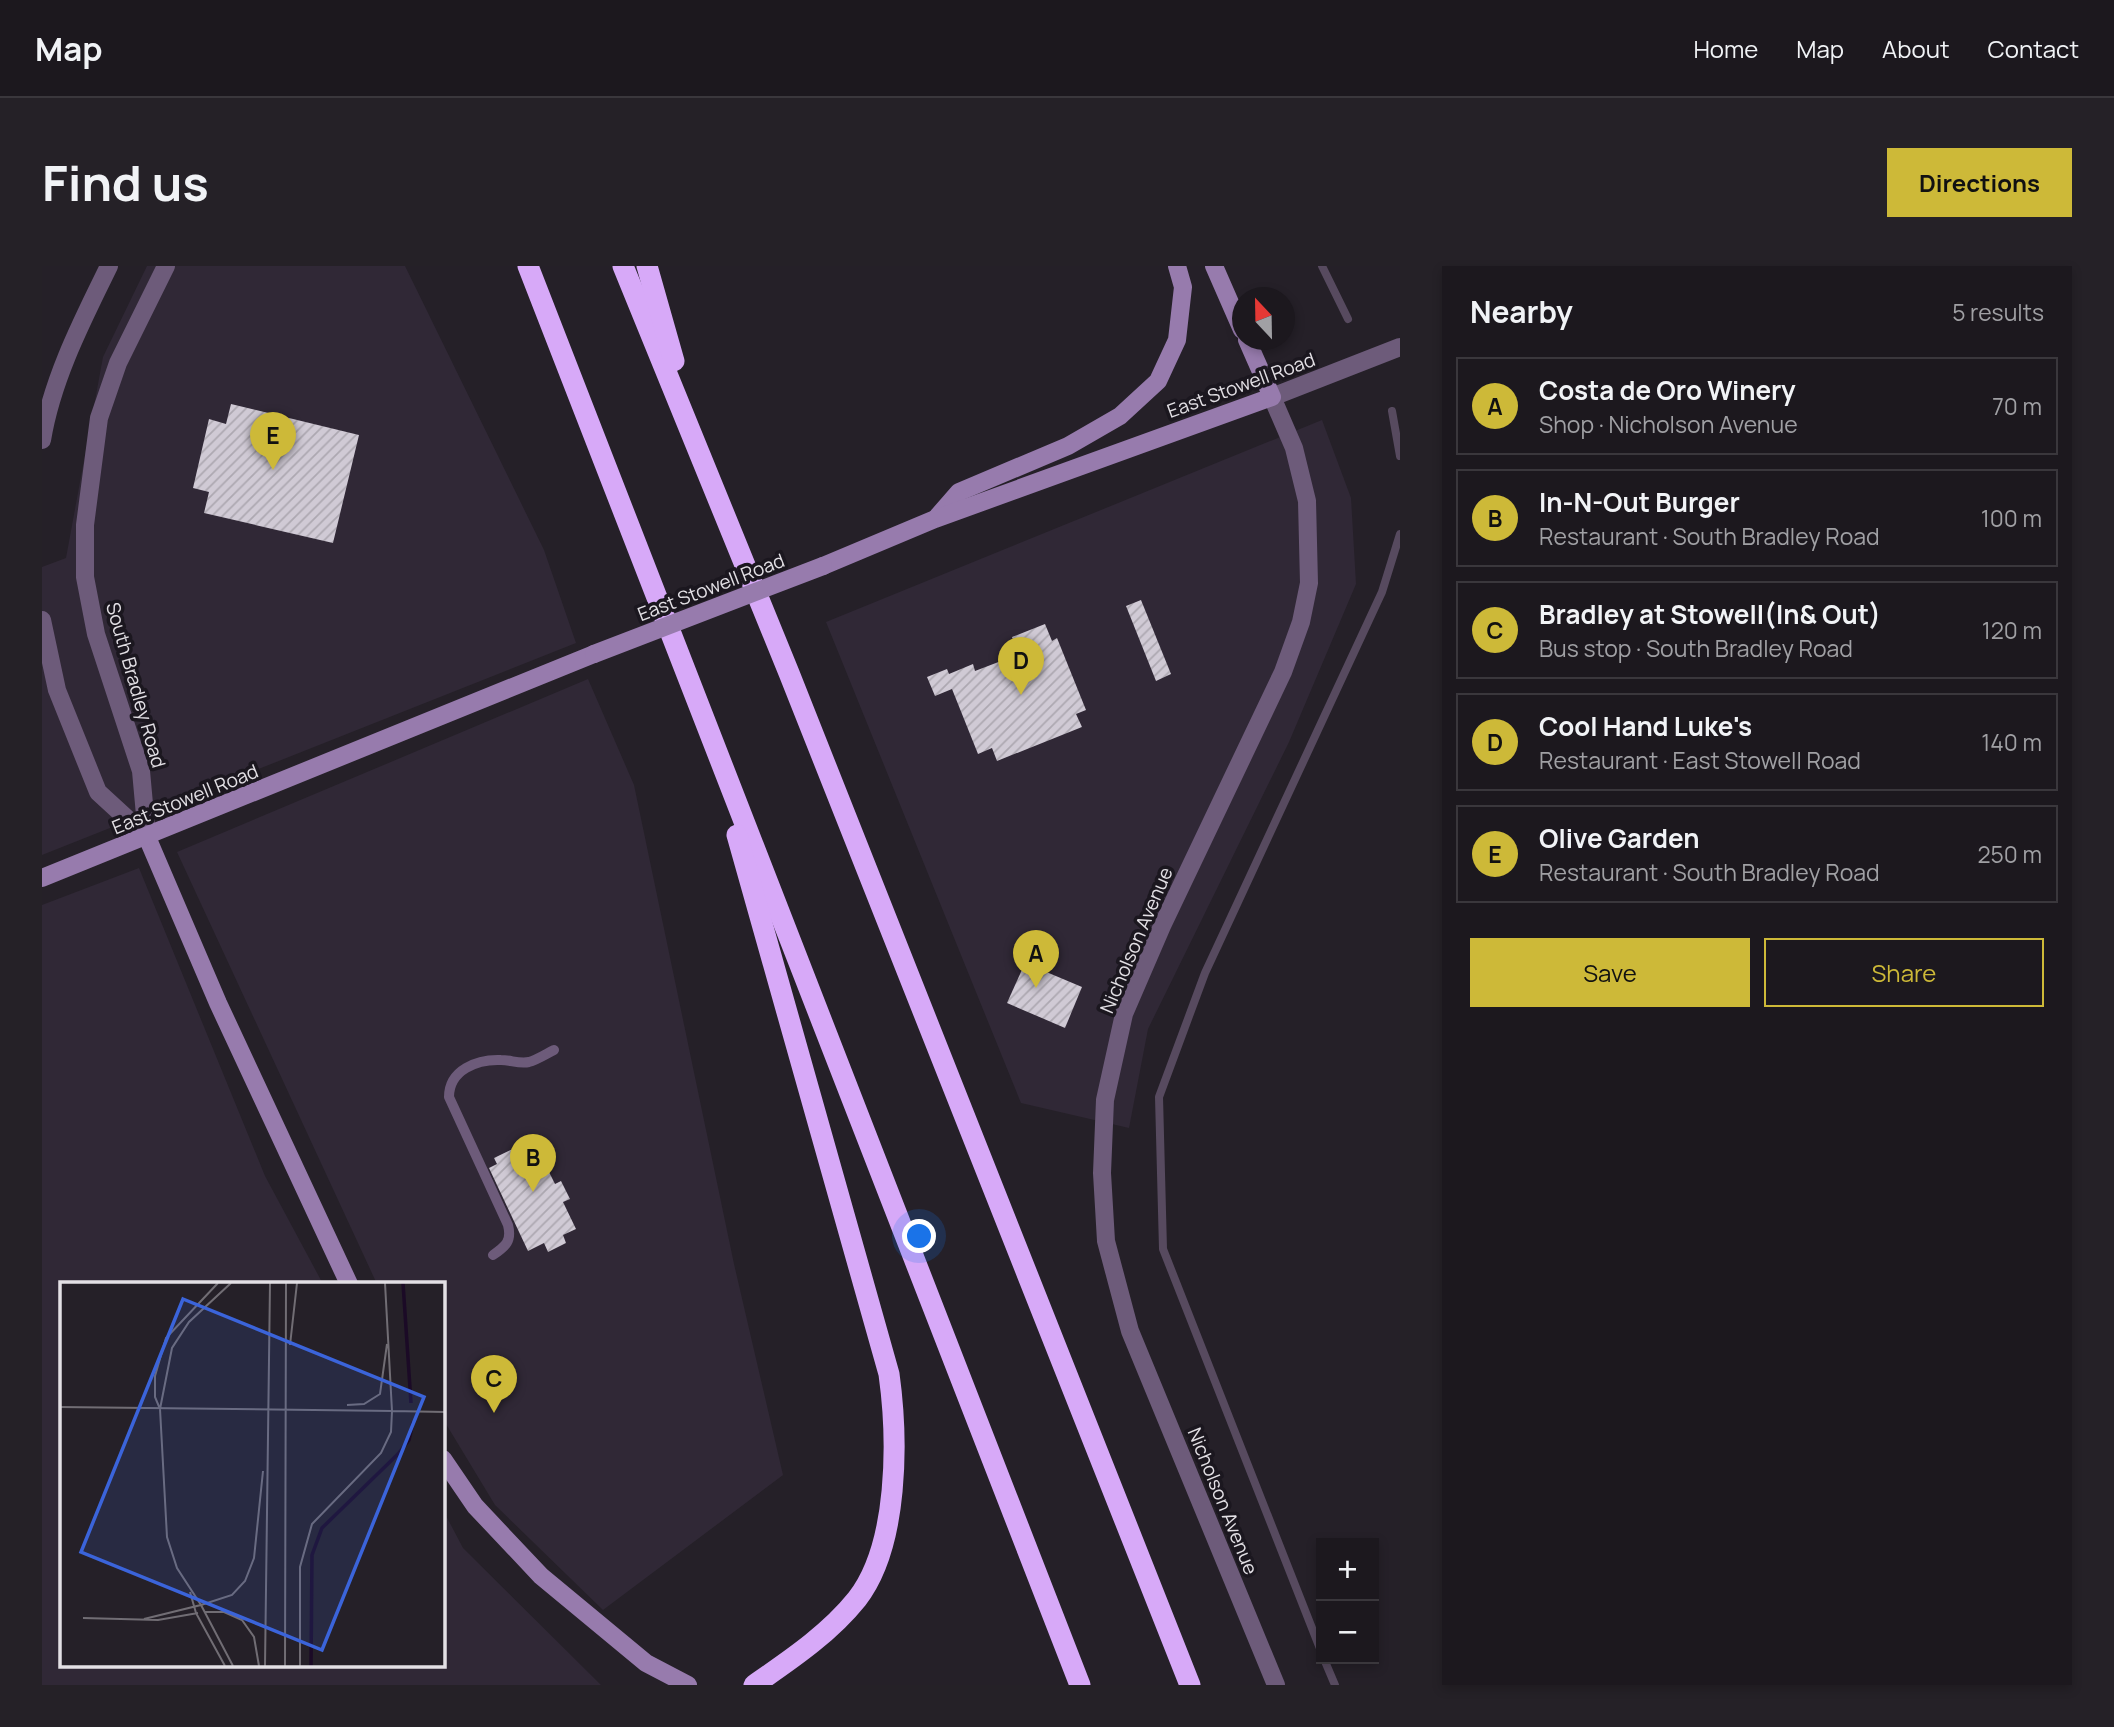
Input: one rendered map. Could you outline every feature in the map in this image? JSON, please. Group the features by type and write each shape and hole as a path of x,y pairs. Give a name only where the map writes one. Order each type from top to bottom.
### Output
{"highway":[{"path":"528,266 1080,1685"},
{"path":"623,266 789,673 1191,1685"},
{"path":"647,266 700,458"},
{"path":"701,708 889,1374 894,1410 891,1506 881,1554 858,1598 829,1629 754,1685"}],"main road":[{"path":"935,519 959,492 1068,446 1120,416 1158,381 1177,340 1182,287 1177,266"},
{"path":"1214,266 1232,307"},
{"name":"Nicholson Avenue","path":"1251,350 1272,397"},
{"name":"East Stowell Road","path":"42,878 935,519 1272,397"},
{"name":"South Bradley Road","path":"147,837 218,1003 348,1282"},
{"path":"444,1460 475,1506 541,1576 646,1663 688,1685"},
{"path":"646,1663 659,1685"}],"street":[{"path":"42,440 45,421 62,370 109,266"},
{"name":"South Bradley Road","path":"147,837 141,771 96,634 85,577 85,525 99,418 118,363 166,266"},
{"name":"East Stowell Road","path":"1272,397 1400,347"},
{"name":"Nicholson Avenue","path":"1272,397 1294,449 1307,501 1309,583 1301,622 1283,672 1161,926 1124,1014 1105,1100 1102,1173 1106,1241 1130,1331 1276,1685"},
{"name":"South Bradley Road","path":"42,620 57,690 98,792 147,837"}],"lane":[{"path":"494,1255 507,1245 510,1235 508,1225 449,1097 449,1087 453,1079 466,1068 482,1061 529,1062 554,1050"}],"shaded area":[{"path":"147,266 405,266 544,550 576,643 42,855 42,567 66,558 103,357"},
{"path":"1322,420 1351,498 1356,584 1289,742 1148,1029 1129,1128 1021,1103 826,622"},
{"path":"588,679 634,785 734,1264 783,1475 603,1610 495,1505 444,1421 444,1282 376,1282 177,852"},
{"path":"139,868 265,1176 322,1282 60,1282 60,1668 444,1668 444,1512 463,1548 601,1685 42,1685 42,905"}],"building":[{"path":"231,404 359,435 333,543 204,513 209,492 193,488 209,419 226,424"},
{"path":"1141,600 1171,674 1156,681 1126,606"},
{"path":"1045,624 1052,641 1057,638 1086,710 1076,714 1082,727 997,761 992,748 978,754 952,689 935,696 927,677 947,669 949,674 973,664 975,671 1019,654 1012,637"},
{"path":"1025,963 1082,987 1065,1028 1007,1003"},
{"path":"525,1143 528,1150 536,1146 555,1184 561,1181 570,1199 563,1202 576,1229 563,1235 566,1243 548,1252 544,1243 528,1251 489,1168 497,1164 494,1158"}],"waterway":[{"path":"1322,266 1348,319"},
{"path":"1392,411 1400,456"},
{"path":"1316,1638 1163,1249 1159,1097 1205,973 1382,592 1400,534"},
{"path":"1326,1664 1335,1685"}],"place":[{"name":"Olive Garden","path":"273,470"},
{"name":"Cool Hand Luke's","path":"1021,695"},
{"name":"Costa de Oro Winery","path":"1036,988"},
{"name":"In-N-Out Burger","path":"533,1192"},
{"name":"Bradley at Stowell(In& Out)","path":"494,1413"}]}
